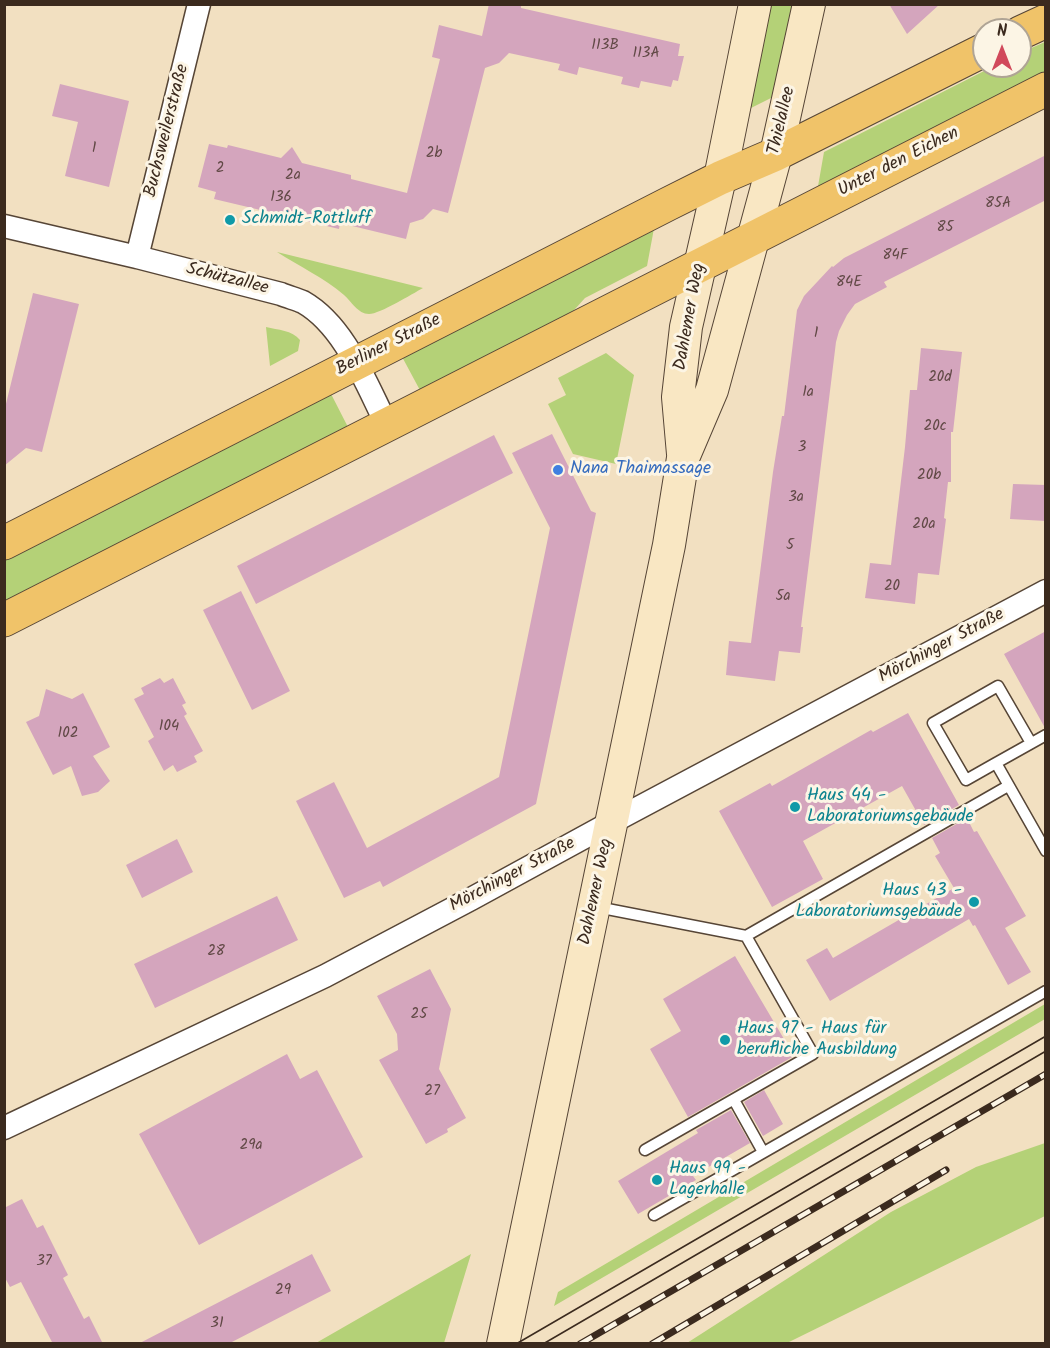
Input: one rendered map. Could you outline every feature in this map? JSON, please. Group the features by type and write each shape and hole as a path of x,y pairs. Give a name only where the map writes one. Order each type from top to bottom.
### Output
{"main road":[{"path":"720,178 755,4"},
{"name":"Thielallee","path":"754,237 776,154 809,4"},
{"path":"1032,27 1046,21"},
{"path":"776,154 972,56"},
{"name":"Unter den Eichen","path":"754,237 1046,89"},
{"name":"Berliner Straße","path":"4,543 720,178 776,154"},
{"name":"Dahlemer Weg","path":"505,1334 669,545 683,458 678,397 686,327 720,178"},
{"path":"4,620 754,237"},
{"name":"Dahlemer Weg","path":"683,458 712,390 754,237"}],"street":[{"name":"Buchsweilerstraße","path":"137,257 199,4"},
{"name":"Schützallee","path":"4,226 137,257 281,294 303,302 320,315 339,335 387,424"},
{"name":"Mörchinger Straße","path":"4,1128 325,976 1046,591"}],"lane":[{"path":"1031,743 998,686 933,723 966,780 1046,735"},
{"path":"996,763 1046,851"},
{"path":"594,906 746,936 1008,786"},
{"path":"645,1150 813,1054 746,936"},
{"path":"654,1215 1046,991"},
{"path":"734,1100 764,1152"}],"green space":[{"path":"766,5 799,5 779,94 741,113"},
{"path":"1045,42 1045,76 817,192 824,152 972,77 1032,78 1032,48"},
{"path":"655,223 647,266 585,298 566,319 422,394 400,353"},
{"path":"277,252 423,288 381,311 369,314 358,310 328,283"},
{"path":"266,327 297,337 300,340 298,351 270,366"},
{"path":"606,353 634,375 616,464 573,454 548,404 566,395 558,378"},
{"path":"329,390 350,431 5,608 5,556"},
{"path":"1045,1004 1045,1019 554,1306 558,1292"},
{"path":"1045,1143 1045,1216 787,1343 687,1343 891,1212 976,1167"},
{"path":"471,1254 444,1343 316,1343"}],"building":[{"path":"489,4 521,4 521,8 680,44 678,56 684,56 678,81 673,80 671,87 641,81 639,88 621,84 623,77 579,67 577,75 558,70 560,64 509,53 499,63 485,68 448,213 433,209 423,219 410,223 406,239 340,223 339,229 214,199 216,192 198,187 209,144 227,148 228,145 281,158 292,147 302,163 351,175 351,179 407,193 440,59 432,57 439,25 482,36"},
{"path":"889,4 940,4 907,34"},
{"path":"60,84 129,101 109,187 65,176 78,122 52,116"},
{"path":"1046,155 1046,200 884,282 887,287 855,304 847,315 836,342 801,627 803,627 800,653 779,651 775,681 726,675 729,641 751,643 797,310 804,296 832,266 844,258"},
{"path":"33,293 79,304 42,452 26,448 4,466 4,412"},
{"path":"921,348 962,352 953,432 951,432 951,482 948,482 939,575 918,573 915,604 865,598 870,563 891,565 910,390 917,390"},
{"path":"552,434 591,511 596,513 536,804 383,887 380,881 344,898 296,801 334,782 367,848 499,777 550,528 512,453"},
{"path":"494,435 513,473 256,604 237,566"},
{"path":"1013,484 1046,485 1046,521 1010,519"},
{"path":"241,591 290,691 252,710 203,610"},
{"path":"1046,631 1046,728 1045,728 1004,654"},
{"path":"160,678 164,683 173,678 186,703 182,705 187,714 184,716 203,751 194,756 197,762 177,772 173,765 164,771 148,741 154,737 134,699 144,694 141,688"},
{"path":"46,689 72,699 83,693 110,747 93,756 110,781 98,792 82,796 71,766 53,775 26,722 39,716"},
{"name":"Haus 44 - Laboratoriumsgebäude","path":"908,713 959,805 924,825 902,786 803,841 823,879 772,907 719,811 770,783 772,786 871,730 873,732"},
{"name":"Haus 43 - Laboratoriumsgebäude","path":"967,818 974,832 977,831 1026,916 1005,928 1031,972 1008,985 975,925 973,926 969,919 830,1001 806,960 827,948 833,958 954,888 935,856 940,853 932,838"},
{"path":"177,839 193,872 142,898 126,865"},
{"path":"277,896 298,940 155,1008 134,964"},
{"name":"Haus 97 - Haus für berufliche Ausbildung","path":"735,956 794,1056 688,1117 650,1049 681,1031 663,999"},
{"path":"430,969 451,1009 439,1069 466,1118 447,1129 448,1132 426,1144 379,1060 398,1050 397,1034 377,996"},
{"path":"287,1054 300,1079 317,1070 363,1157 199,1245 139,1134"},
{"path":"764,1090 783,1124 763,1136 744,1102"},
{"path":"731,1110 750,1143 693,1176 696,1180 638,1214 618,1181 698,1133 696,1130"},
{"path":"22,1199 37,1228 43,1225 68,1275 63,1278 84,1319 89,1316 103,1344 53,1344 21,1282 10,1287 4,1276 4,1208"},
{"path":"312,1254 331,1291 228,1344 138,1344"}],"tram line":[{"path":"516,1344 1046,1036"},
{"path":"543,1344 1046,1051"}],"railway":[{"path":"580,1344 1046,1074"},
{"path":"652,1344 946,1170"}],"place":[{"name":"Schmidt-Rottluff","path":"230,220"},
{"name":"Nana Thaimassage","path":"558,470"},
{"name":"Haus 44 - Laboratoriumsgebäude","path":"795,807"},
{"name":"Haus 43 - Laboratoriumsgebäude","path":"974,902"},
{"name":"Haus 97 - Haus für berufliche Ausbildung","path":"725,1040"},
{"name":"Haus 99 - Lagerhalle","path":"657,1180"}]}
